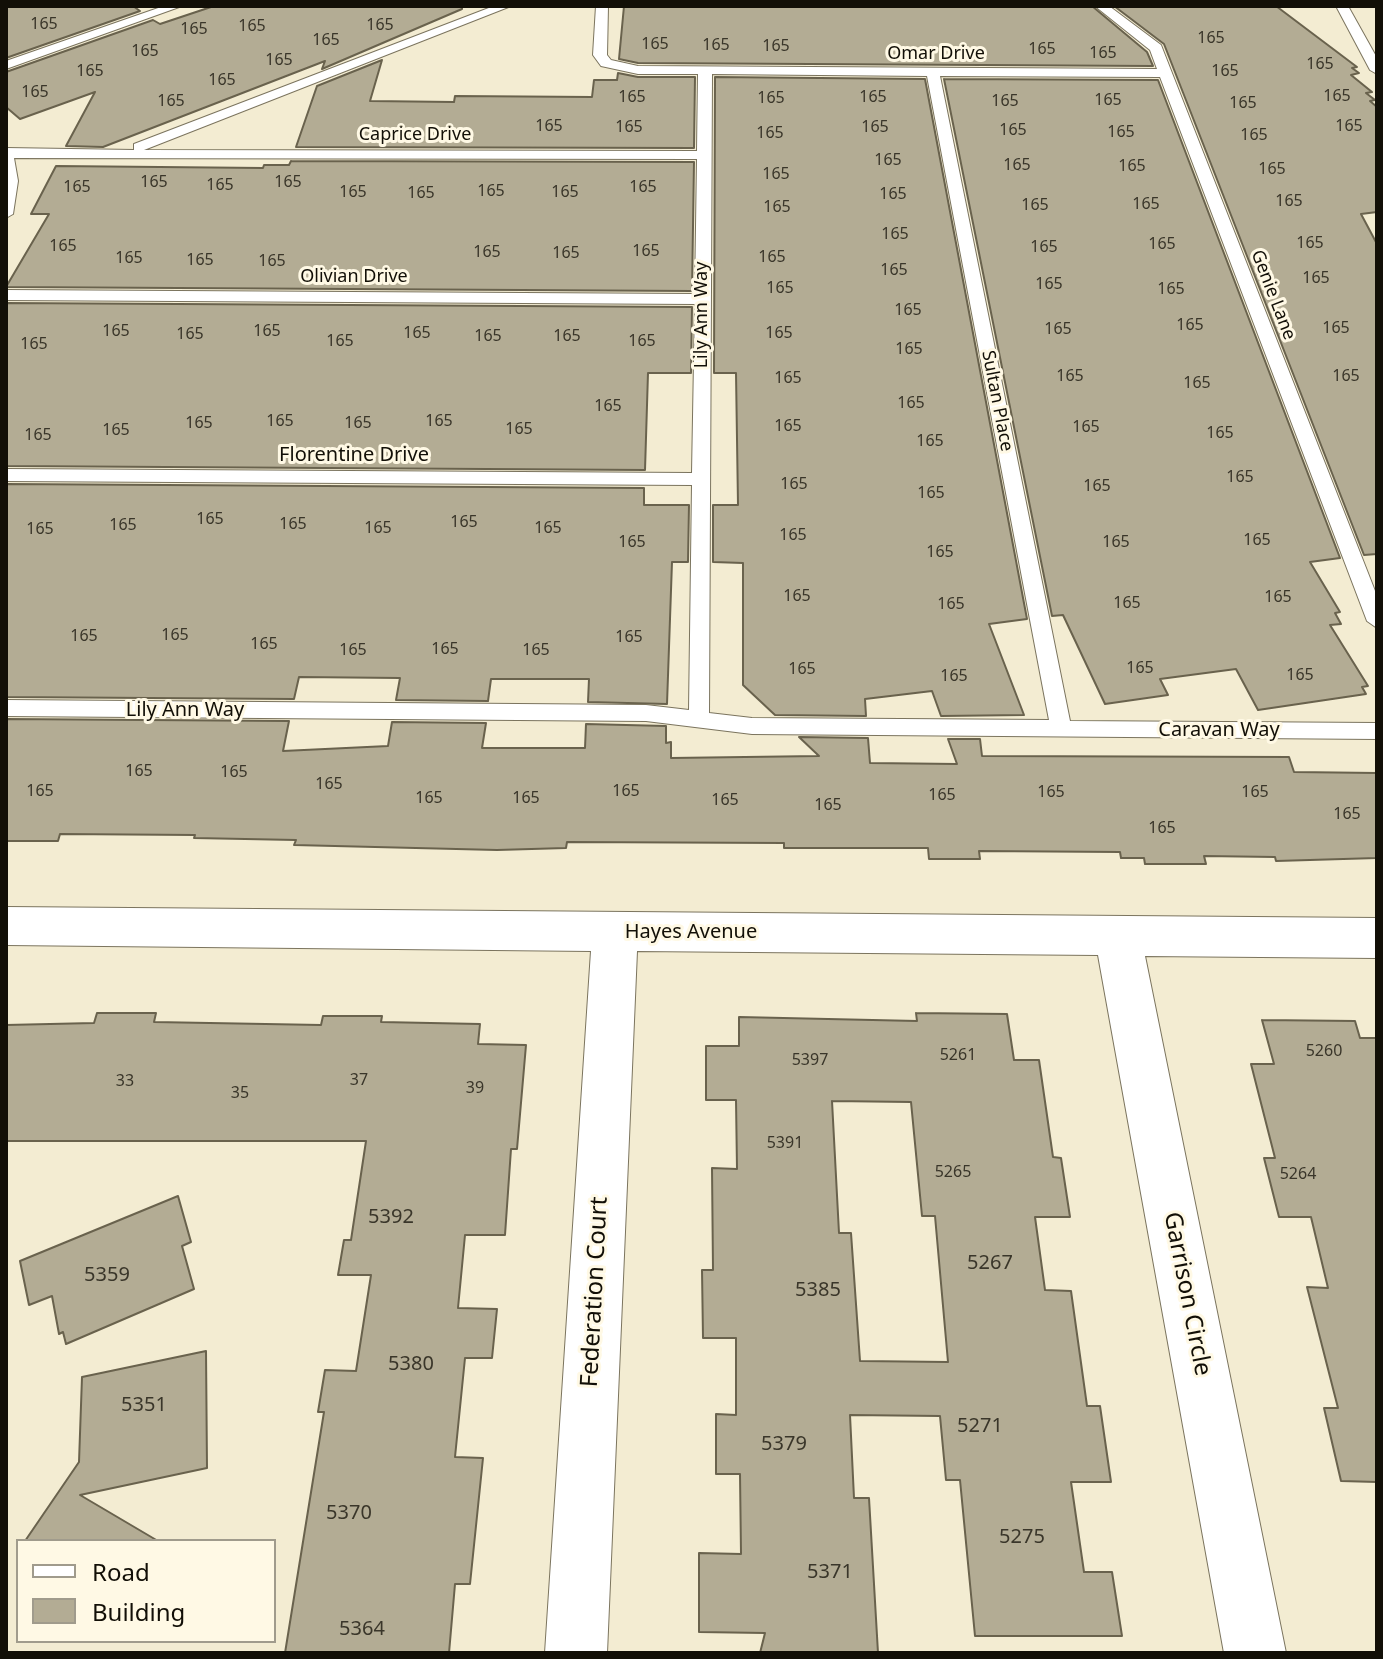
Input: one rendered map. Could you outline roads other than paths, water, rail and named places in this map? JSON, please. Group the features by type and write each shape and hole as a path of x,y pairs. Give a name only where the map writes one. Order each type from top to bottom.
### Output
{"street":[{"name":"Hayes Avenue","path":"6,926 1377,938"},
{"name":"Federation Court","path":"576,1653 615,932"},
{"name":"Garrison Circle","path":"1118,935 1255,1653"}],"lane":[{"path":"6,65 176,6"},
{"name":"Caprice Drive","path":"127,152 505,6"},
{"path":"602,6 598,47 606,63 638,70 705,71"},
{"name":"Genie Lane","path":"1101,6 1156,48 1377,621"},
{"path":"1342,6 1377,70"},
{"name":"Omar Drive","path":"705,71 1166,73"},
{"name":"Lily Ann Way","path":"699,719 705,71"},
{"name":"Sultan Place","path":"933,72 1061,729"},
{"path":"6,214 11,181 7,153"},
{"name":"Caprice Drive","path":"7,153 702,155"},
{"name":"Olivian Drive","path":"6,295 702,299"},
{"name":"Florentine Drive","path":"6,475 702,479"},
{"name":"Lily Ann Way","path":"6,708 646,713 752,726 1061,729"},
{"name":"Caravan Way","path":"1061,729 1377,731"}]}
